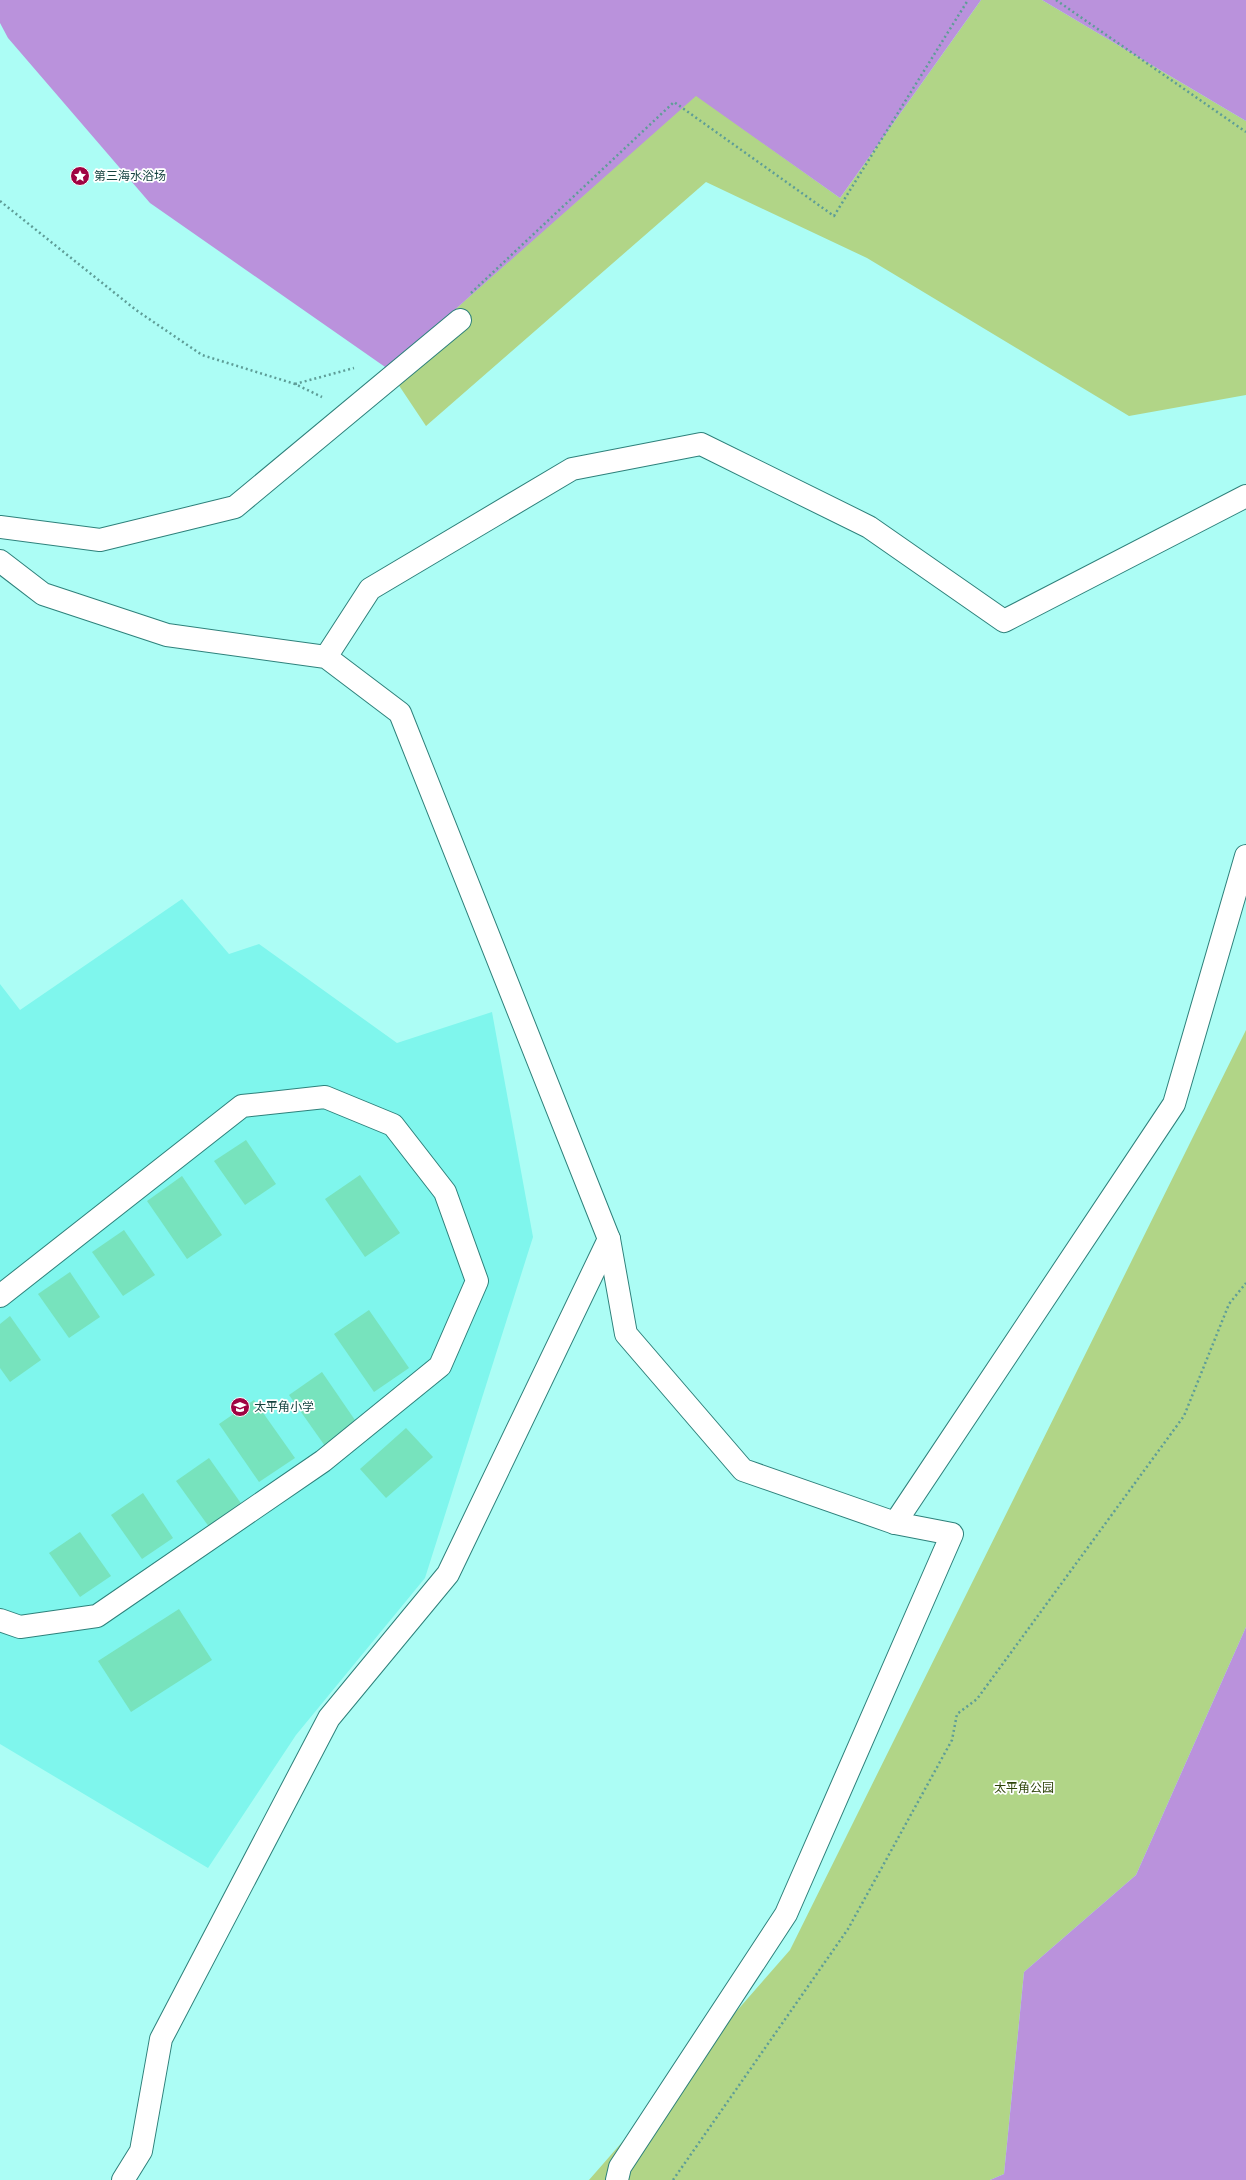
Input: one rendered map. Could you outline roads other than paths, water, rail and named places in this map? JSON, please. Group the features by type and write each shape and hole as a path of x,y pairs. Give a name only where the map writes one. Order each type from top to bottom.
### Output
{"street":[{"path":"0,527 100,540 235,507 460,320"},
{"path":"326,657 370,589 572,469 701,444 869,527 1004,621 1246,496"},
{"path":"0,561 43,594 167,635 326,657 400,713 609,1239 626,1334 743,1470 894,1524 952,1534 786,1914 620,2167 617,2180"},
{"path":"894,1524 1174,1104 1246,856"},
{"path":"0,1296 242,1106 325,1097 393,1124 446,1192 477,1281 440,1366 323,1462 97,1616 20,1628 0,1620"},
{"path":"123,2180 141,2151 161,2039 329,1718 448,1574 609,1239"}],"place":[{"name":"第三海水浴场","path":"80,176"},
{"name":"太平角小学","path":"240,1407"}],"park label":[{"name":"太平角公园","path":"1024,1788"}]}
